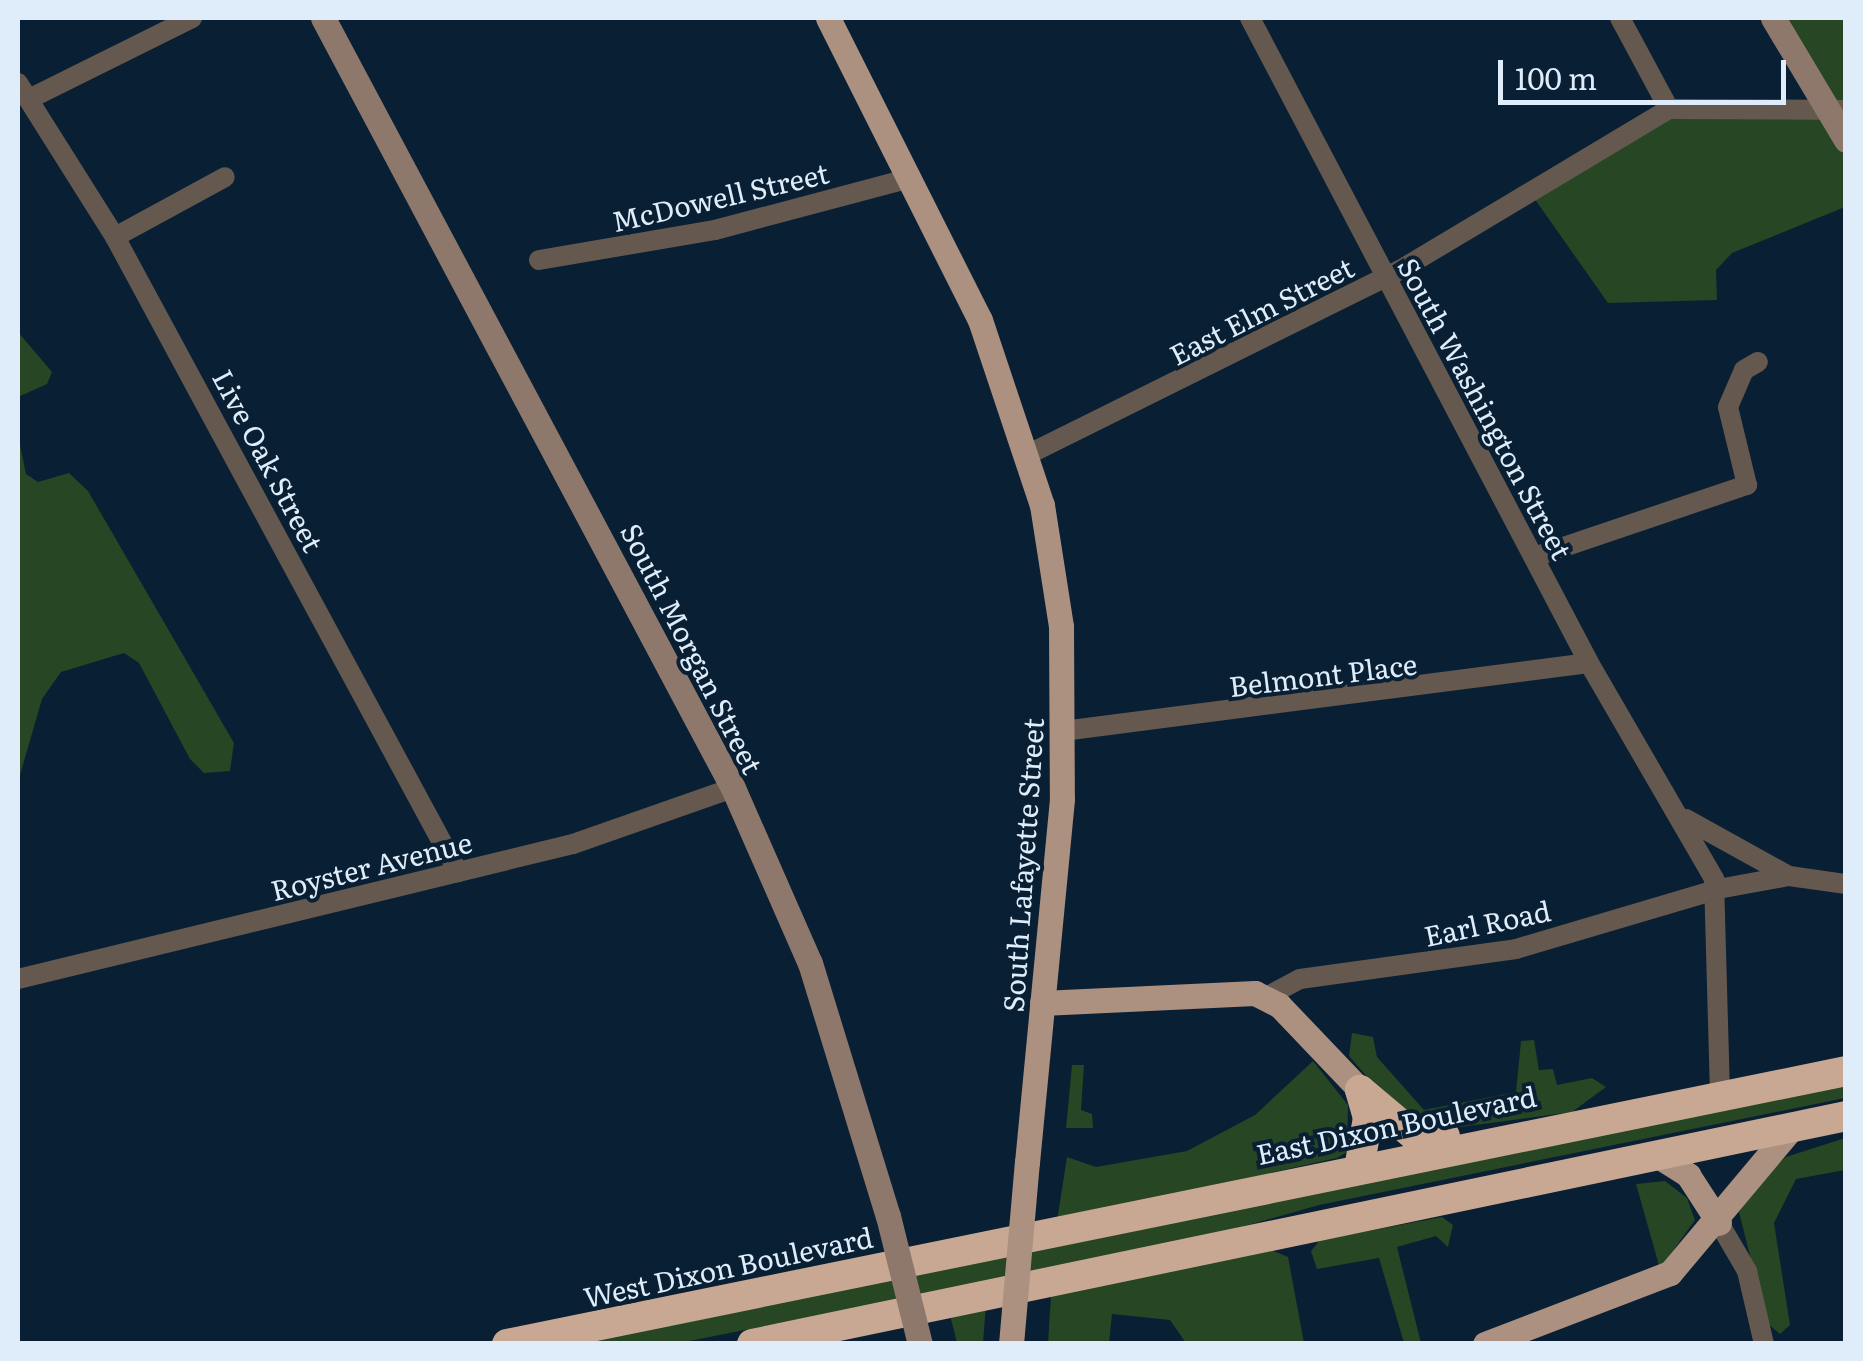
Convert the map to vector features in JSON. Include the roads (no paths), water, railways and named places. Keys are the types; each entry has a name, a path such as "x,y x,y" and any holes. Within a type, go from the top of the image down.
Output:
{"highway":[{"name":"East Dixon Boulevard","path":"962,1251 1461,1142 1846,1070"},
{"path":"1360,1090 1417,1138 1461,1142"},
{"path":"1360,1090 1368,1118 1360,1163"},
{"path":"752,1344 1846,1116"},
{"name":"West Dixon Boulevard","path":"507,1344 962,1251"}],"main road":[{"name":"South Lafayette Street","path":"828,18 980,320 1029,454 1060,627 1063,731 1011,1344"},
{"path":"1042,1003 1220,989 1266,997 1360,1090"},
{"path":"1485,1344 1655,1283 1719,1223 1794,1125"},
{"path":"1658,1156 1688,1175 1719,1223"}],"street":[{"path":"23,91 192,18"},
{"name":"South Morgan Street","path":"324,18 732,788 810,963 888,1216 920,1344"},
{"name":"South Washington Street","path":"1250,18 1589,662 1684,818 1718,889 1720,1094"},
{"path":"1620,18 1669,110 1837,110"},
{"path":"1773,18 1837,110 1846,140"},
{"name":"Live Oak Street","path":"23,91 115,237 458,872"},
{"name":"East Elm Street","path":"1029,454 1385,278 1669,110"},
{"path":"115,237 225,177"},
{"name":"McDowell Street","path":"540,260 715,230 911,178"},
{"path":"1534,557 1747,486 1728,407 1744,370 1758,362"},
{"name":"Belmont Place","path":"1063,731 1589,662"},
{"name":"Royster Avenue","path":"18,978 573,844 732,788"},
{"name":"South Washington Street","path":"1684,818 1789,876"},
{"path":"1789,876 1846,884"},
{"name":"Earl Road","path":"1266,997 1300,978 1516,949 1718,889 1789,876"},
{"path":"1719,1223 1747,1271 1764,1344"}]}
